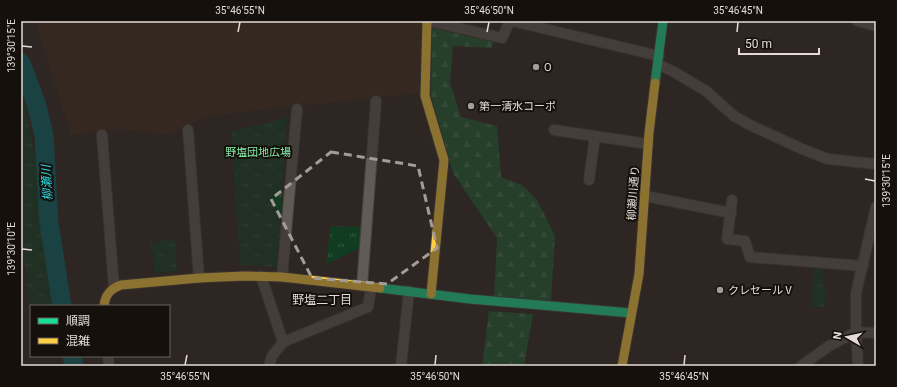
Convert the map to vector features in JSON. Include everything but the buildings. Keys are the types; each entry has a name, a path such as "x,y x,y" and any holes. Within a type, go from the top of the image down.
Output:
{"street":[{"path":"431,294 444,160 425,96 428,21 502,38 511,21 658,60 674,72 706,91 734,116 748,124 802,149 828,159 876,164"},
{"name":"柳瀬川通り","path":"622,366 639,274 648,144 664,21"},
{"path":"857,21 876,26"},
{"path":"269,366 272,356 283,342 368,307 367,287 376,101"},
{"path":"282,277 297,109"},
{"path":"188,130 199,278"},
{"path":"554,130 648,144"},
{"path":"102,135 114,287"},
{"path":"589,180 595,136"},
{"path":"645,196 731,213"},
{"path":"732,200 727,239 744,241 750,257 863,266"},
{"path":"858,366 856,293 876,207"},
{"path":"104,305 104,300 107,294 114,287 128,284 199,278 261,276 631,313"},
{"path":"261,276 283,342"},
{"path":"401,366 410,291"},
{"path":"801,366 830,346 856,332 876,333"}],"highlighted area":[{"path":"331,152 418,166 437,248 387,284 312,278 271,199"}],"shaded area":[{"path":"36,21 423,21 420,93 208,116 169,135 118,129 71,135"}],"green space":[{"path":"432,28 494,42 491,48 453,46 450,83 461,117 497,126 501,177 522,185 537,200 555,236 551,301 494,297 497,238 453,173 431,96"},
{"path":"22,89 40,180 57,305 30,305 30,308 21,232"},
{"name":"野塩団地広場","path":"287,118 277,267 240,265 231,131"},
{"path":"331,226 363,227 360,248 326,264"},
{"path":"175,240 177,271 154,273 151,242"},
{"path":"814,267 824,267 822,285 826,286 825,308 811,307"},
{"path":"489,311 533,314 524,366 482,366"}],"waterway":[{"name":"柳瀬川","path":"21,63 36,103 44,135 49,223 62,305"},
{"name":"柳瀬川","path":"72,357 74,366"}],"traffic: fast":[{"path":"655,83 663,21"},
{"path":"380,288 470,299 631,313"}],"traffic: slow":[{"path":"427,21 425,96 444,160 431,294"},
{"path":"622,366 639,274 649,133 655,83"},
{"path":"104,305 109,293 114,288 121,285 199,278 244,276 282,277 380,288"}],"place":[{"name":"O","path":"536,67"},
{"name":"第一清水コーポ","path":"471,106"},
{"name":"クレセールⅤ","path":"720,290"}],"district":[{"name":"野塩二丁目","path":"322,300"}]}
